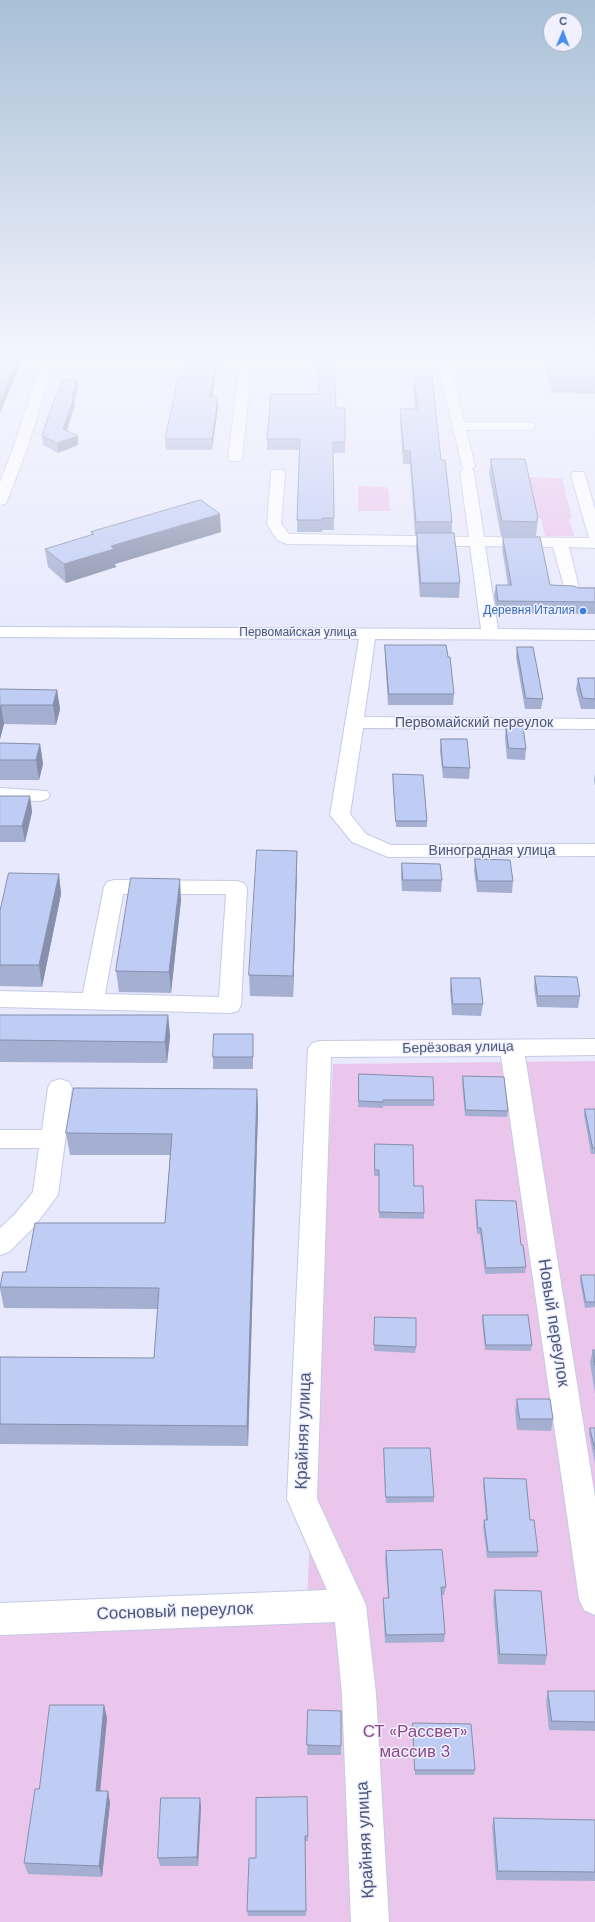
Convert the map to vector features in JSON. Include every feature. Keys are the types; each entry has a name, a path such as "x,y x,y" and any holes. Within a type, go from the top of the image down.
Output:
{"street":[{"path":"0,502 13,451"},
{"path":"235,458 236,451"},
{"path":"464,451 468,469 490,634"},
{"path":"278,473 274,524 282,537 287,539 595,543"},
{"path":"578,475 595,536"},
{"path":"560,543 572,590 577,593 595,593"},
{"name":"Первомайская улица","path":"0,632 595,634"},
{"path":"354,722 368,633"},
{"name":"Первомайский переулок","path":"354,722 595,724"},
{"name":"Виноградная улица","path":"354,722 340,815 359,838 388,851 595,850"},
{"path":"0,794 40,794"},
{"path":"0,999 93,1000 230,1005 237,888 114,887 93,1000"},
{"name":"Берёзовая улица","path":"320,1050 595,1047"},
{"name":"Новый переулок","path":"512,1048 595,1598"},
{"name":"Крайняя улица","path":"320,1050 302,1499 350,1605 359,1694 370,1922"},
{"path":"0,1244 24,1221 45,1195 60,1088"},
{"path":"0,1139 53,1138"},
{"name":"Сосновый переулок","path":"0,1619 350,1605"}],"green space":[{"path":"527,477 562,478 572,518 569,519 574,536 545,536 541,518 536,518"},
{"path":"358,486 388,487 390,511 358,511"},
{"name":"СТ «Рассвет» массив 3","path":"595,1061 595,1922 0,1922 0,1603 307,1598 333,1064"}],"building":[{"path":"300,451 333,451 334,518 322,518 322,520 297,520"},
{"path":"404,451 440,451 441,460 445,460 452,522 416,522 410,451"},
{"path":"491,459 525,459 538,518 537,522 502,521"},
{"path":"201,500 220,514 111,546 114,549 64,564 45,549 94,534 91,532"},
{"path":"417,533 454,533 460,583 421,583"},
{"path":"503,537 540,537 550,585 595,588 595,602 498,601 496,585 511,585"},
{"path":"385,645 446,645 448,657 450,657 454,694 389,694"},
{"path":"517,647 533,647 543,699 526,698"},
{"path":"578,678 595,678 595,699 583,698"},
{"path":"0,689 57,690 53,705 1,705 0,708"},
{"path":"506,726 523,727 526,749 509,748"},
{"path":"441,739 467,739 470,768 443,767"},
{"path":"0,743 40,744 36,760 0,760"},
{"path":"393,774 423,775 427,821 396,821"},
{"path":"0,796 30,796 22,826 0,826"},
{"path":"257,850 297,851 293,976 249,975"},
{"path":"475,859 510,860 513,881 478,881"},
{"path":"402,863 440,864 442,880 403,880"},
{"path":"9,873 59,874 39,965 0,965 0,911"},
{"path":"131,878 180,879 169,972 116,971"},
{"path":"535,976 577,977 580,996 538,996"},
{"path":"451,978 480,978 483,1004 453,1004"},
{"path":"0,1015 168,1015 165,1042 0,1040"},
{"path":"214,1034 253,1034 253,1057 213,1057"},
{"path":"359,1074 433,1077 434,1100 383,1100 383,1102 359,1101"},
{"path":"463,1076 504,1077 508,1111 466,1110"},
{"path":"74,1088 257,1089 247,1426 0,1424 0,1357 154,1358 159,1288 0,1287 3,1272 26,1272 35,1223 165,1223 172,1134 66,1133"},
{"path":"585,1109 595,1109 595,1148 593,1148"},
{"path":"375,1144 413,1145 414,1186 423,1186 424,1213 379,1212 379,1170 375,1170"},
{"path":"476,1200 516,1201 521,1245 523,1245 526,1267 486,1268 481,1228 478,1228"},
{"path":"581,1275 595,1275 595,1302 586,1302"},
{"path":"483,1315 528,1315 532,1345 486,1345"},
{"path":"375,1317 416,1318 416,1347 374,1345"},
{"path":"593,1350 595,1350 595,1365"},
{"path":"517,1399 550,1399 553,1419 520,1419"},
{"path":"590,1428 595,1428 595,1449"},
{"path":"384,1448 430,1448 434,1497 386,1497"},
{"path":"484,1478 526,1479 530,1520 534,1520 538,1552 488,1552 484,1520 487,1520"},
{"path":"442,1550 446,1587 441,1587 445,1634 386,1635 383,1598 389,1598 386,1551"},
{"path":"495,1590 541,1591 547,1655 500,1654"},
{"path":"548,1691 595,1691 595,1722 552,1721"},
{"path":"50,1705 104,1705 96,1791 108,1791 99,1866 24,1863 35,1789 39,1789"},
{"path":"308,1710 341,1711 341,1746 307,1745"},
{"path":"413,1723 471,1724 475,1770 415,1770"},
{"path":"307,1797 308,1836 305,1836 306,1911 247,1911 249,1858 256,1858 256,1798"},
{"path":"161,1798 200,1798 197,1857 158,1858"},
{"path":"494,1818 595,1820 595,1872 498,1871"}],"place":[{"name":"Деревня Италия","path":"583,611"}]}
